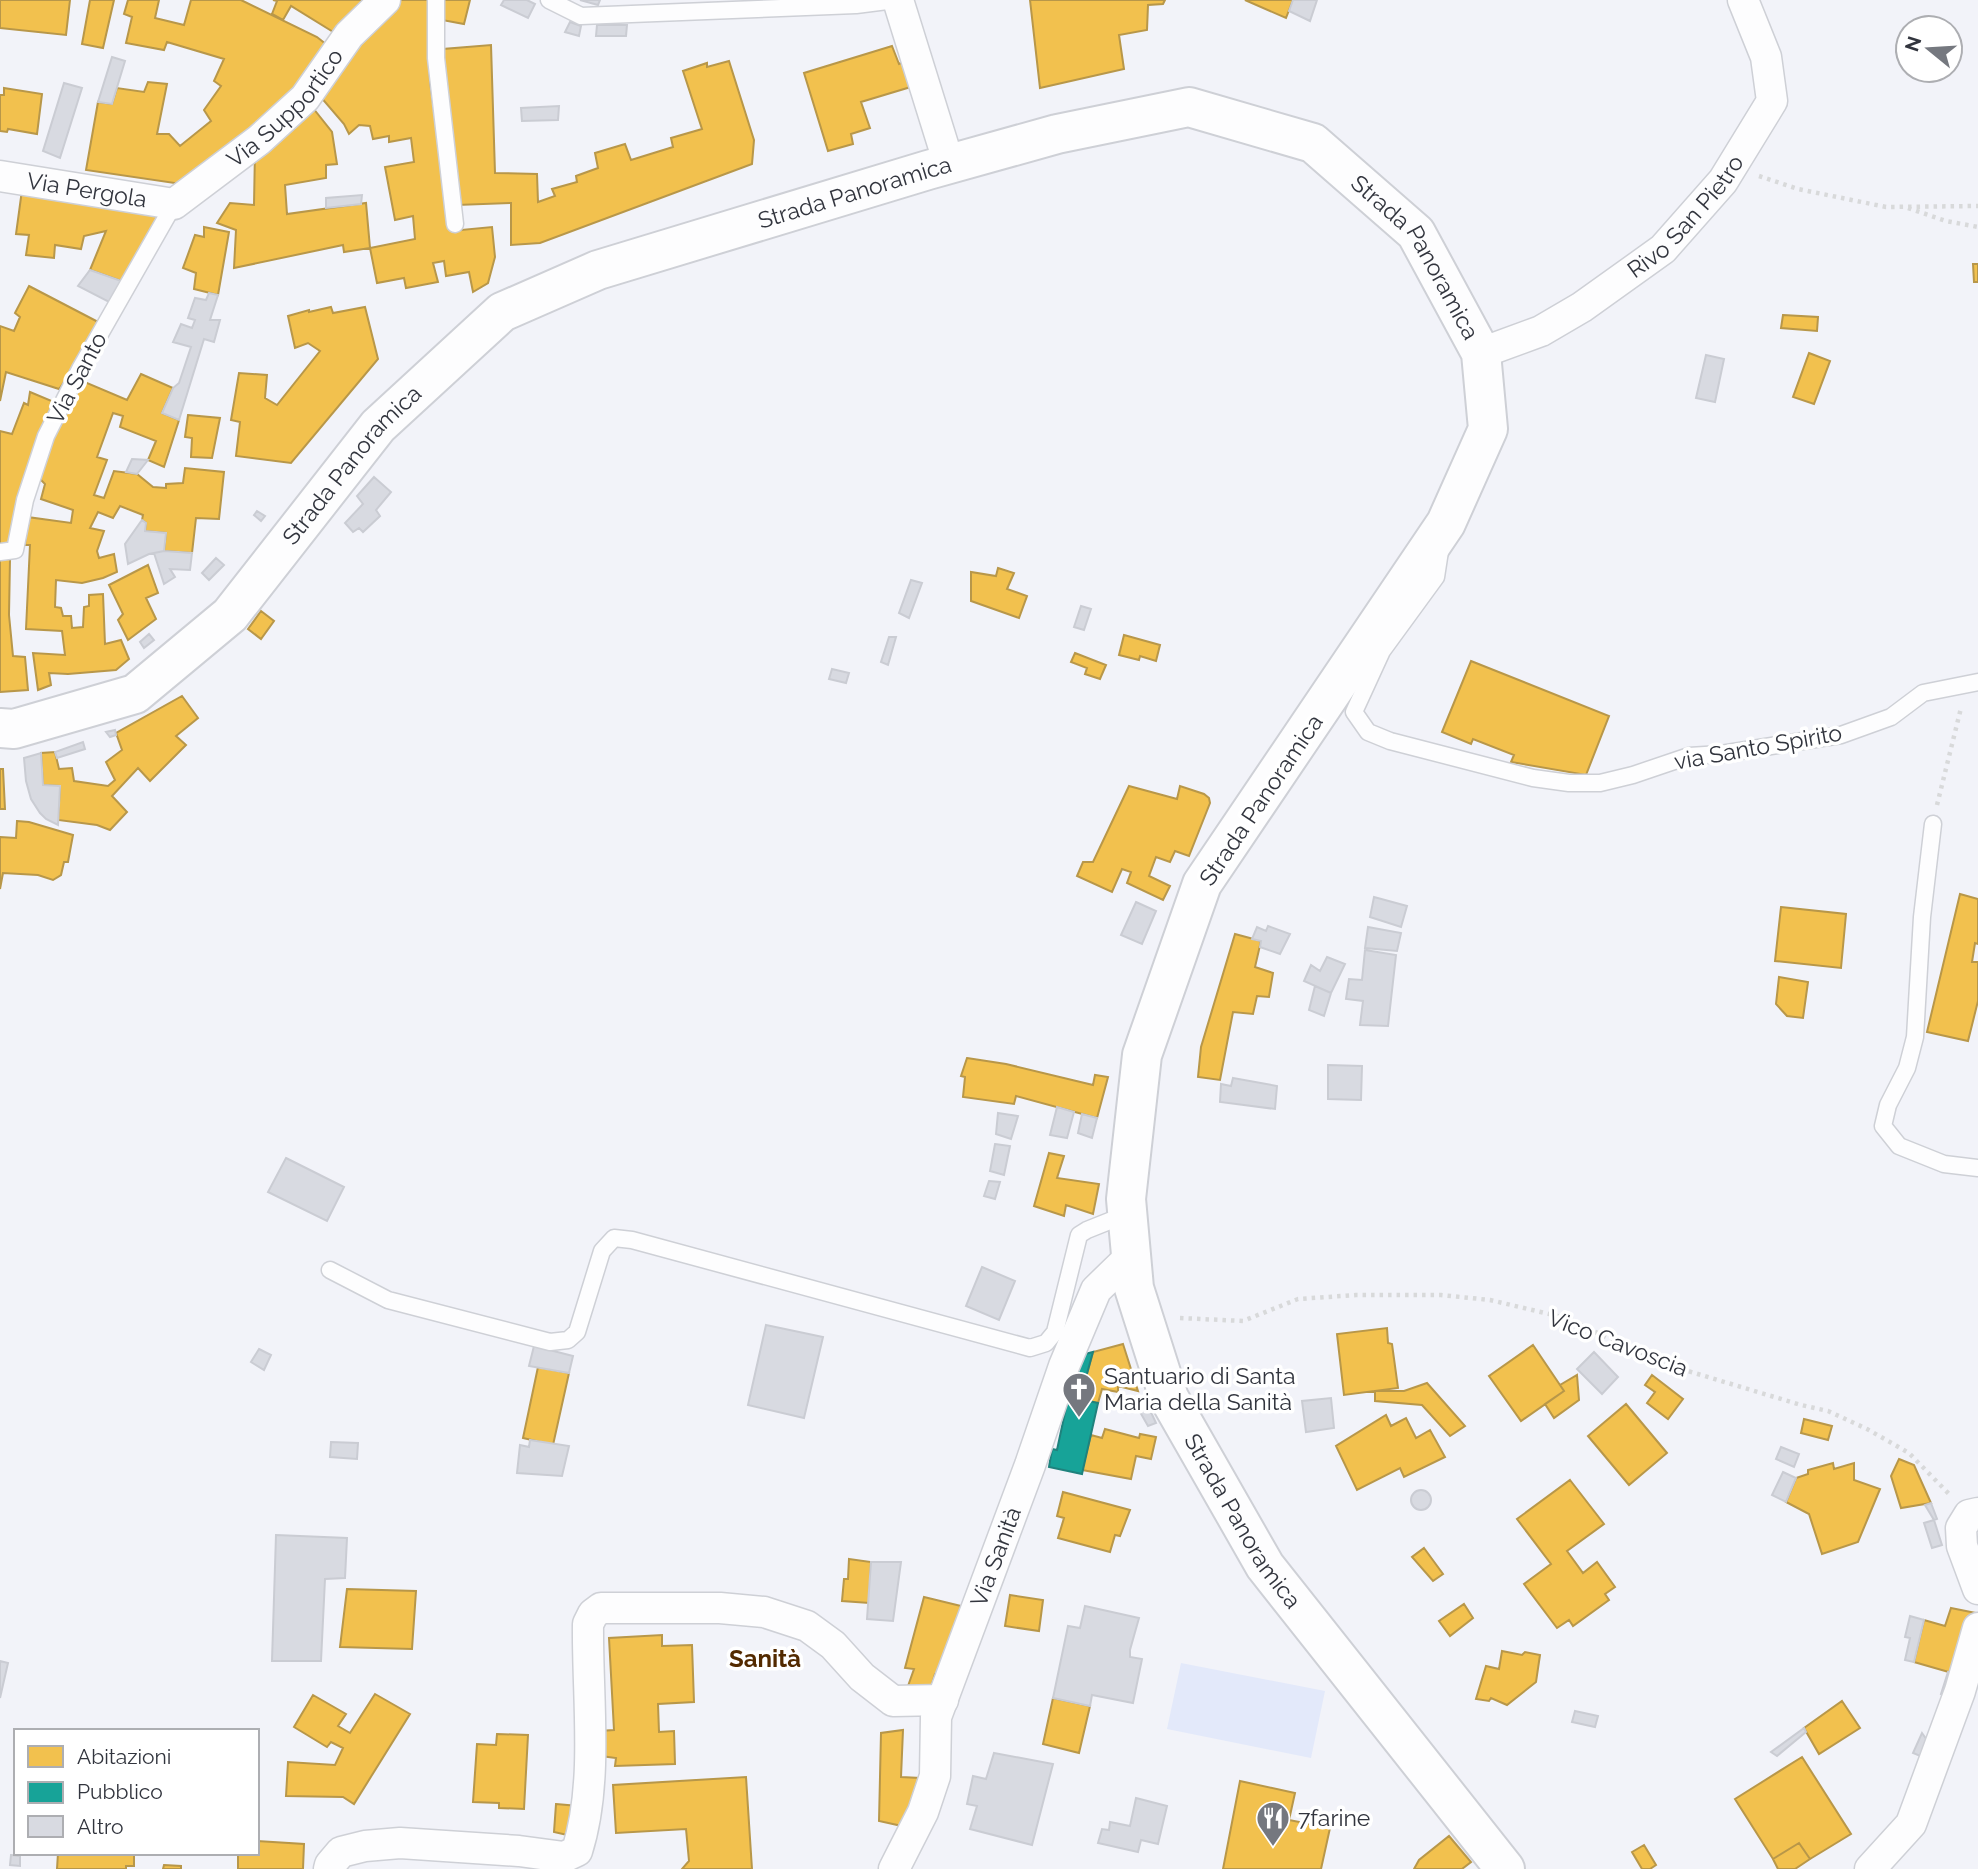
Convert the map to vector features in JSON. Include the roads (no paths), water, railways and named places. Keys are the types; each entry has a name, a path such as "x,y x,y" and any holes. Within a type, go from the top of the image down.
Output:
{"main road":[{"name":"Strada Panoramica","path":"0,728 14,729 135,694 230,615 378,426 502,312 598,270 1057,134 1189,107 1313,143 1416,233 1481,353 1488,429 1444,527 1202,884 1142,1055 1126,1199 1134,1288 1169,1398 1265,1566 1505,1869"}],"street":[{"name":"Via Supportico","path":"174,204 259,140 305,98 349,35 385,0"},
{"path":"897,0 949,164"},
{"name":"Rivo San Pietro","path":"1481,353 1541,331 1582,307 1663,249 1723,181 1772,102 1766,57 1743,0"},
{"name":"Via Pergola","path":"0,176 174,204"},
{"name":"Via Sanità","path":"894,1869 923,1812 935,1776 936,1717 1064,1366 1096,1290 1132,1255"},
{"path":"1972,1517 1961,1528 1962,1546 1978,1590"},
{"path":"329,1869 341,1852 365,1846 400,1843 519,1851 564,1857 577,1851 586,1825 590,1776 588,1624 593,1614 601,1608 720,1608 764,1612 807,1626 833,1645 862,1677 893,1701 943,1700"},
{"path":"1870,1869 1911,1824 1960,1691 1978,1628"}],"lane":[{"path":"436,0 436,58 455,224"},
{"path":"549,0 581,16 772,4 856,5 897,0"},
{"name":"Via Santo","path":"0,552 15,550 25,500 46,436 80,369 174,204"},
{"name":"via Santo Spirito","path":"1444,527 1436,577 1382,651 1354,712 1368,732 1390,741 1533,778 1569,783 1600,783 1689,756 1734,752 1841,735 1891,717 1923,693 1970,684"},
{"path":"1933,824 1922,917 1915,1037 1907,1068 1888,1105 1883,1126 1899,1146 1944,1164 1978,1168"},
{"path":"330,1270 388,1300 550,1342 568,1340 577,1332 602,1251 614,1238 632,1240 1030,1348 1046,1343 1055,1332 1079,1235 1127,1214"}],"place":[{"name":"Santuario di Santa Maria della Sanità","path":"1079,1419"},
{"name":"7farine","path":"1273,1848"}],"district":[{"name":"Sanità","path":"765,1659"}]}
